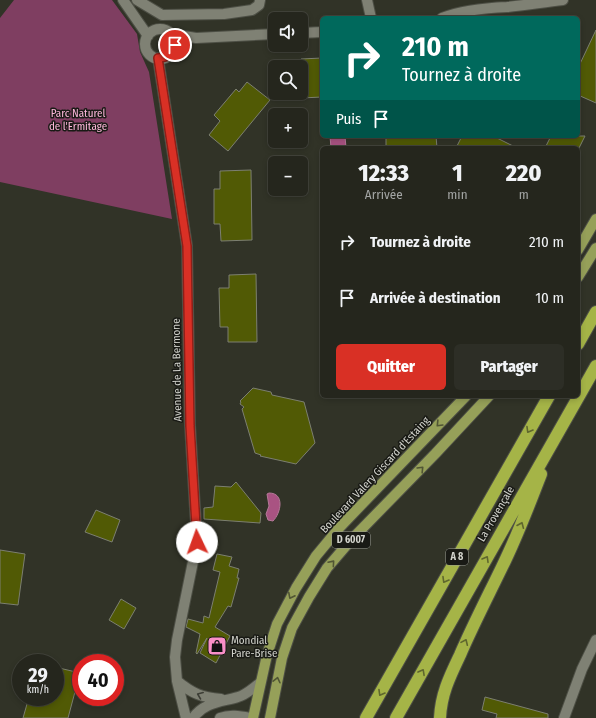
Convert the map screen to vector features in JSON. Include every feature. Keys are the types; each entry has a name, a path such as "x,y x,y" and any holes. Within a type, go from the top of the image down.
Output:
{"highway":[{"path":"580,340 596,312"},
{"name":"La Provençale","path":"580,394 596,366"},
{"name":"La Provençale","path":"366,718 548,398"},
{"name":"La Provençale","path":"396,718 578,398"},
{"path":"440,718 441,703 448,682 474,622 522,524 556,436"}],"main road":[{"path":"580,247 596,219"},
{"path":"580,274 596,248"},
{"name":"Boulevard Valery Giscard d'Estaing","path":"260,683 277,624 296,588 316,556 340,527 464,398"},
{"name":"D 6007","path":"270,718 280,664 292,628 327,568 351,540 435,454 486,398"},
{"name":"D 6007","path":"252,718 260,683"}],"street":[{"path":"123,0 148,36"},
{"path":"137,0 162,15 224,14 252,10 259,5 260,0"},
{"path":"367,0 371,16"},
{"path":"447,16 454,13 493,7 563,0"},
{"path":"196,38 181,45 167,57 158,58 154,57 148,52 146,43 148,36 155,30 164,30 171,34 196,38 268,34"},
{"path":"308,32 320,32"},
{"path":"171,34 175,42 173,51"},
{"name":"Avenue de La Bermone","path":"158,58 187,246 190,426 197,542 177,640 175,657 178,682 186,718"},
{"path":"564,718 582,669 596,640"},
{"path":"178,682 204,697 225,700"},
{"path":"194,718 196,714 206,706 240,697 260,683"},
{"path":"220,718 226,716 252,718"}],"green space":[{"name":"Parc Naturel de l'Ermitage","path":"14,0 112,0 137,34 140,52 149,72 172,219 0,182 0,18"}],"shaded area":[{"path":"330,138 345,138 346,146 331,146"},
{"path":"269,493 278,496 280,504 276,518 273,521 268,520 266,514 269,506 267,494"}],"building":[{"path":"596,30 596,103 580,96 580,64"},
{"path":"320,58 320,97 308,98 308,60 301,60"},
{"path":"247,82 268,100 270,100 228,151 209,135 220,121 214,115 236,89 239,92"},
{"path":"580,136 585,136 580,146 546,146 550,138 580,138"},
{"path":"386,138 436,138 437,146 386,146"},
{"path":"461,138 497,138 513,146 457,146"},
{"path":"251,170 252,240 221,241 220,224 214,224 214,189 220,189 220,171"},
{"path":"256,274 257,342 228,342 228,327 220,327 219,288 229,288 229,275"},
{"path":"253,388 271,392 272,395 304,402 315,443 296,464 260,456 261,455 255,453 242,409 244,407 240,404 240,401"},
{"path":"236,482 261,513 260,523 204,519 204,508 213,507 215,486 231,487"},
{"path":"96,510 120,520 112,542 85,532"},
{"path":"0,550 25,554 18,605 0,603"},
{"path":"217,554 232,557 229,566 239,569 237,578 239,578 231,607 228,606 215,627 230,636 216,663 200,653 207,638 197,654 200,634 186,627 188,619 203,623 204,616 209,618 220,572 213,570"},
{"path":"121,599 136,608 124,629 109,620"},
{"path":"64,669 72,671 72,703 68,718 23,718 26,706 64,706"},
{"path":"485,697 548,714 548,718 496,718 497,714 482,710"}],"place":[{"name":"Mondial Pare-Brise","path":"217,646"}],"route":[{"path":"175,45 171,54 167,57 158,58 187,246 190,426 197,542"}]}
